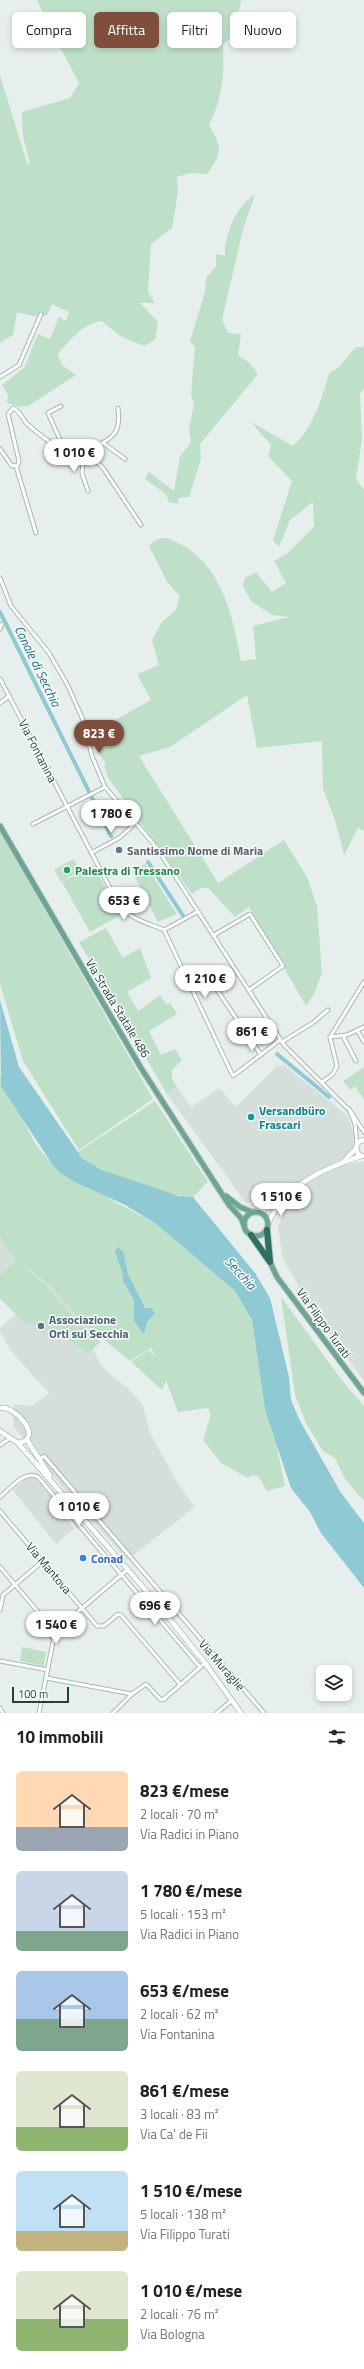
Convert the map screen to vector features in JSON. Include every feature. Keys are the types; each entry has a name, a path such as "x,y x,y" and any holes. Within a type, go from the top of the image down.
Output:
{"highway":[{"path":"267,1230 270,1262"},
{"path":"251,1235 270,1262"}],"main road":[{"name":"Via Strada Statale 486","path":"0,826 141,1068 225,1196 229,1205 241,1218 244,1225"},
{"path":"343,1162 356,1146 364,1140"},
{"path":"356,1146 356,1152 363,1156"},
{"path":"279,1204 255,1212 246,1217 244,1225 251,1235 258,1236 267,1230 268,1223 279,1204 296,1186 343,1162 363,1156"},
{"path":"225,1196 240,1207 265,1215 268,1223"},
{"name":"Via Filippo Turati","path":"270,1262 277,1277 364,1393"},
{"path":"1,1407 11,1411 28,1427 29,1435 27,1440"},
{"path":"0,1431 9,1439 18,1443 90,1525"},
{"path":"18,1443 27,1440"},
{"path":"27,1440 47,1472 205,1663 241,1713"}],"street":[{"path":"0,377 19,365 41,314"},
{"path":"61,406 48,413 66,453"},
{"path":"36,533 16,466 19,461 8,414 13,408 18,410 27,424 66,453 74,455 85,452 115,434 118,429 118,408"},
{"path":"103,442 125,459"},
{"path":"0,449 8,463 16,466"},
{"path":"85,452 82,473 88,491"},
{"path":"85,452 103,468 141,525"},
{"path":"0,578 11,606 49,653 68,686 83,720 92,756 105,787 157,848 281,1041 353,1112 364,1132"},
{"path":"0,629 2,624"},
{"name":"Via Fontanina","path":"0,679 91,854 125,912 164,930"},
{"path":"0,703 9,696"},
{"path":"33,824 105,787"},
{"path":"91,854 119,838 136,823"},
{"path":"197,912 164,930 233,1076 281,1041 314,1022 328,1010"},
{"path":"214,935 250,914 283,966 249,990"},
{"path":"322,1082 333,1074 337,1066 330,1038 364,982"},
{"path":"215,986 261,1055"},
{"path":"330,1038 343,1036 364,1027"},
{"path":"357,1030 364,1042"},
{"path":"343,1036 356,1060"},
{"path":"348,1108 354,1120 356,1146"},
{"path":"0,1445 9,1439"},
{"name":"Via Muraglie","path":"40,1459 44,1456 264,1713"},
{"path":"0,1497 26,1476 36,1475 200,1667"},
{"name":"Via Mantova","path":"0,1511 100,1627 118,1614 122,1616 180,1684"},
{"path":"0,1610 3,1595 42,1561"},
{"path":"0,1567 50,1626"},
{"path":"54,1637 61,1634 61,1626 127,1570"},
{"path":"54,1637 48,1633 50,1626 55,1623 61,1626"},
{"path":"39,1713 54,1637"},
{"path":"0,1661 48,1670"},
{"path":"113,1713 132,1694 146,1684 160,1699 163,1700 205,1663"},
{"path":"46,1678 132,1694"},
{"path":"217,1713 231,1701"},
{"path":"0,1708 3,1713"}],"shaded area":[{"path":"284,1065 348,1116 354,1136 353,1147 346,1155 349,1164 364,1161 364,1381 317,1317 283,1259 278,1228 283,1212 273,1198 246,1203 167,1094 177,1087 191,1107 219,1088 236,1107 277,1066"},
{"path":"0,1235 6,1248 17,1262 52,1287 93,1330 88,1339 101,1365 114,1378 127,1387 143,1405 150,1433 178,1484 195,1507 127,1560 67,1492 13,1426 14,1404 32,1406 49,1393 11,1351 0,1332 0,1328 16,1314 0,1297"},
{"path":"32,1477 37,1480 59,1505 57,1507 74,1528 56,1544 13,1490 27,1478"}],"green space":[{"path":"37,0 241,0 239,12 230,12 230,38 223,44 222,86 214,115 209,125 218,145 218,155 207,174 191,173 177,177 178,192 172,228 151,244 148,292 155,303 140,303 158,322 155,340 144,346 120,336 102,321 95,322 77,333 58,354 62,365 76,375 28,406 20,407 7,403 8,395 2,385 24,368 38,334 50,339 59,317 66,321 69,312 52,304 47,315 33,316 17,312 13,335 0,343 0,75 27,163 30,164 23,136 22,112 70,98 79,83 61,48 86,48 86,12 43,12"},
{"path":"255,195 243,229 222,320 228,333 241,334 238,356 249,362 258,374 200,444 201,459 189,497 179,498 177,504 169,502 166,494 145,479 149,472 174,491 180,456 191,443 189,429 194,404 191,394 195,347 190,341 205,292 206,278 216,267 216,254 225,256 225,248 229,231 237,213 248,200"},
{"path":"364,344 364,389 360,393 362,439 356,479 364,490 364,831 358,828 344,855 335,820 323,789 322,741 257,748 247,695 170,747 139,756 218,883 284,840 307,877 317,906 322,973 314,994 306,1006 249,907 235,917 208,888 201,888 192,894 109,779 104,766 106,764 99,754 97,730 151,700 137,674 159,665 152,640 162,622 176,610 180,596 168,583 149,546 156,540 163,538 170,539 193,552 205,564 215,578 223,593 229,610 241,661 256,659 253,626 289,617 272,615 251,601 243,586 245,578 256,572 272,592 286,583 274,561 288,553 314,527 313,502 290,520 279,547 273,540 292,481 268,456 271,445 251,422 293,446 306,431 316,412 329,373 338,368 356,347 363,347"},
{"path":"0,832 153,1099 79,1150 23,1061 0,984"},
{"name":"Palestra di Tressano","path":"73,859 80,870 61,882 54,870"},
{"path":"145,864 177,914 158,922 132,871"},
{"path":"93,865 121,915 90,932 62,882"},
{"path":"106,928 123,958 140,948 151,978 127,992 138,1011 160,995 166,1004 170,1003 177,1014 149,1031 161,1055 175,1049 182,1060 172,1070 172,1079 177,1087 167,1094 79,942"},
{"path":"364,1067 364,1100 355,1086 350,1090 343,1081"},
{"path":"0,1076 36,1145 50,1162 115,1202 155,1223 235,1291 252,1320 265,1410 276,1443 285,1486 267,1491 259,1477 253,1475 248,1478 221,1463 203,1440 211,1414 208,1408 178,1412 166,1380 162,1390 131,1362 149,1350 156,1357 151,1348 130,1361 80,1320 52,1287 23,1265 45,1285 80,1325 101,1342 88,1353 49,1328 43,1335 30,1321 26,1324 0,1299 0,1276 16,1260 6,1248 0,1235"},
{"path":"155,1101 208,1182 193,1197 182,1196 131,1182 98,1167 86,1160 78,1152"},
{"path":"281,1297 344,1383 364,1406 364,1501 345,1479 335,1458 323,1451 307,1425 295,1395"},
{"path":"22,1647 46,1652 44,1666 20,1661"}],"water":[{"name":"Secchia","path":"0,1000 19,1067 82,1158 102,1170 179,1196 193,1197 255,1273 270,1298 289,1377 291,1400 299,1419 341,1493 364,1523 364,1588 321,1533 310,1512 291,1488 265,1410 252,1320 235,1291 155,1223 125,1205 75,1182 59,1172 52,1164 1,1086"},
{"path":"117,1247 123,1251 128,1274 145,1308 151,1308 155,1313 147,1322 144,1334 134,1321 134,1300 123,1281 123,1275 115,1251"}],"waterway":[{"name":"Canale di Secchia","path":"0,612 111,836"},
{"name":"Canale di Secchia","path":"148,862 184,917"},
{"name":"Canale di Secchia","path":"277,1054 329,1097"}],"place":[{"name":"Santissimo Nome di Maria","path":"119,850"},
{"name":"Palestra di Tressano","path":"67,870"},
{"name":"Versandbüro Frascari","path":"251,1117"},
{"name":"Associazione Orti sul Secchia","path":"41,1326"},
{"name":"Conad","path":"83,1558"}]}
